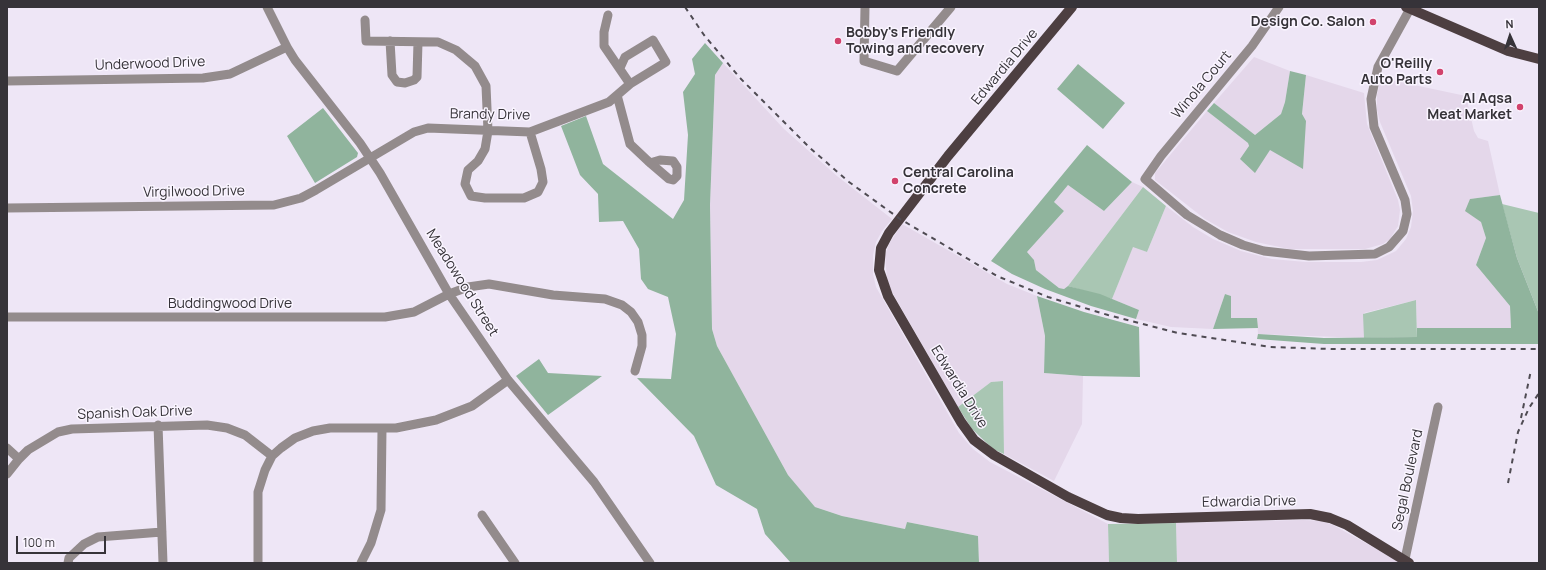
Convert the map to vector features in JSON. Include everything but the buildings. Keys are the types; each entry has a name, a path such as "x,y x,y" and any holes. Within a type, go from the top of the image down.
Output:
{"main road":[{"name":"Edwardia Drive","path":"1072,7 948,156 889,232 881,248 879,270 888,296 961,422 974,440 994,455 1068,497 1107,515 1138,519 1310,514 1330,518 1347,525 1407,561"},
{"path":"1409,8 1508,51 1539,59"}],"street":[{"name":"Meadowood Street","path":"268,7 287,47 310,81 350,129 370,158 449,294 508,380 594,482 650,563"},
{"path":"865,7 864,60 897,71 951,7"},
{"name":"Winola Court","path":"1279,7 1252,46 1153,166 1145,179 1187,215 1209,230 1243,245 1264,251 1298,256 1375,254 1389,246 1403,231 1406,220 1405,200 1374,127 1372,92 1378,67 1409,8"},
{"path":"608,15 604,32 604,46 630,84"},
{"path":"365,20 366,41 438,42 456,50 475,66 486,86 488,131 485,149 478,161 468,170 465,184 472,196 485,198 524,198 538,192 543,182 541,169 530,132"},
{"name":"Brandy Drive","path":"370,158 414,132 428,128 530,132 609,102 630,84 666,62 653,40 625,57 620,68"},
{"path":"390,41 392,75 397,82 405,83 414,80 417,77 418,42"},
{"name":"Underwood Drive","path":"7,82 203,78 230,74 287,47"},
{"path":"617,95 630,144 650,163"},
{"name":"Virgilwood Drive","path":"7,208 274,205 301,198 370,158"},
{"name":"Buddingwood Drive","path":"7,317 386,317 414,312 449,294 468,287 489,284 553,295 612,301 631,312 641,328 642,346 635,371"},
{"path":"258,563 258,492 265,470 272,456 295,438 313,430 330,428 382,429 415,425 454,414 489,396 508,380"},
{"name":"Segal Boulevard","path":"1407,561 1438,407"},
{"name":"Spanish Oak Drive","path":"7,474 19,459 44,440 58,432 72,429 207,425 227,428 245,435 272,456"},
{"path":"158,426 163,563"},
{"path":"361,563 371,543 381,510 382,429"},
{"path":"7,448 19,459"},
{"path":"482,515 515,563"},
{"path":"68,563 69,558 84,544 98,537 162,532"}],"shaded area":[{"path":"1254,57 1290,71 1285,102 1281,114 1255,135 1214,103"},
{"path":"723,63 784,129 837,176 892,219 882,231 876,242 873,255 873,274 876,287 959,433 973,449 990,462 1108,524 1109,563 979,563 978,536 907,522 905,529 842,516 815,507 788,475 717,346 712,329 710,205 715,75"},
{"path":"1306,75 1364,93 1367,124 1398,200 1400,210 1398,226 1390,239 1383,244 1365,249 1289,249 1256,242 1228,232 1205,219 1155,180 1155,173 1207,111 1248,143 1255,172 1270,149 1302,114"},
{"path":"1381,78 1466,96 1474,131 1478,138 1488,141 1500,195 1470,199 1481,222 1486,238 1476,265 1510,306 1511,328 1417,328 1416,300 1364,313 1364,338 1258,334 1257,318 1231,318 1231,296 1225,294 1213,329 1171,327 1136,319 1139,310 1112,299 1133,246 1147,252 1166,206 1193,227 1213,239 1241,251 1272,259 1306,262 1361,262 1377,260 1396,251 1406,239 1411,227 1413,211 1411,196 1380,122 1377,110 1377,95"},
{"path":"1132,182 1143,187 1068,286 1064,289 1059,288 1036,270 1034,260 1027,252 1064,211 1054,202 1068,185 1104,211"},
{"path":"902,224 1007,284 1037,296 1045,336 1044,373 1083,376 1082,424 1054,481 1004,454 1003,381 991,382 958,407 892,292 887,279 885,255 889,244"},
{"path":"1303,520 1322,521 1333,525 1402,563 1177,563 1176,523"}],"green space":[{"path":"705,43 723,63 715,75 710,205 712,329 717,346 788,475 815,507 842,516 905,529 907,522 978,536 979,563 791,563 765,534 757,509 716,485 694,436 637,378 671,379 676,334 668,297 648,289 641,279 639,249 623,221 599,222 598,194 580,175 561,126 586,116 603,164 673,219 684,200 688,135 683,92 695,74 692,59"},
{"path":"1078,64 1125,103 1103,129 1057,89"},
{"path":"1290,71 1306,75 1302,114 1306,121 1303,169 1270,150 1255,173 1240,159 1249,146 1248,143 1207,111 1214,103 1255,135 1281,114 1285,102"},
{"path":"323,108 358,153 357,157 315,183 287,136"},
{"path":"1087,145 1132,182 1104,211 1068,185 1054,202 1064,211 1027,252 1034,260 1036,270 1059,288 1064,289 1068,286 1100,294 1139,310 1136,319 1091,306 1045,289 1012,274 991,261"},
{"path":"1143,187 1166,206 1147,252 1133,247 1112,299 1068,286"},
{"path":"1500,195 1517,258 1539,314 1539,344 1324,344 1257,339 1258,334 1324,338 1417,337 1417,328 1511,328 1510,306 1476,265 1486,238 1481,222 1465,211 1470,199"},
{"path":"1502,204 1539,213 1539,314 1517,258"},
{"path":"1225,294 1231,296 1231,318 1257,318 1258,328 1213,329"},
{"path":"1037,296 1084,312 1139,327 1140,377 1083,376 1044,373 1045,336"},
{"path":"1416,300 1417,337 1364,338 1363,314"},
{"path":"539,359 548,373 602,376 548,415 516,376"},
{"path":"1003,381 1004,454 993,449 972,429 958,407 991,382"},
{"path":"1176,523 1177,563 1109,563 1108,524"}],"railway":[{"path":"685,7 704,35 740,78 810,148 849,182 900,219 997,276 1048,297 1108,315 1178,333 1270,347 1331,349 1539,349"},
{"path":"1521,418 1531,370"},
{"path":"1508,483 1518,432 1529,408 1539,393"}],"place":[{"name":"Design Co. Salon","path":"1373,22"},
{"name":"Bobby's Friendly Towing and recovery","path":"838,41"},
{"name":"O'Reilly Auto Parts","path":"1440,72"},
{"name":"Al Aqsa Meat Market","path":"1520,107"},
{"name":"Central Carolina Concrete","path":"895,181"}]}
